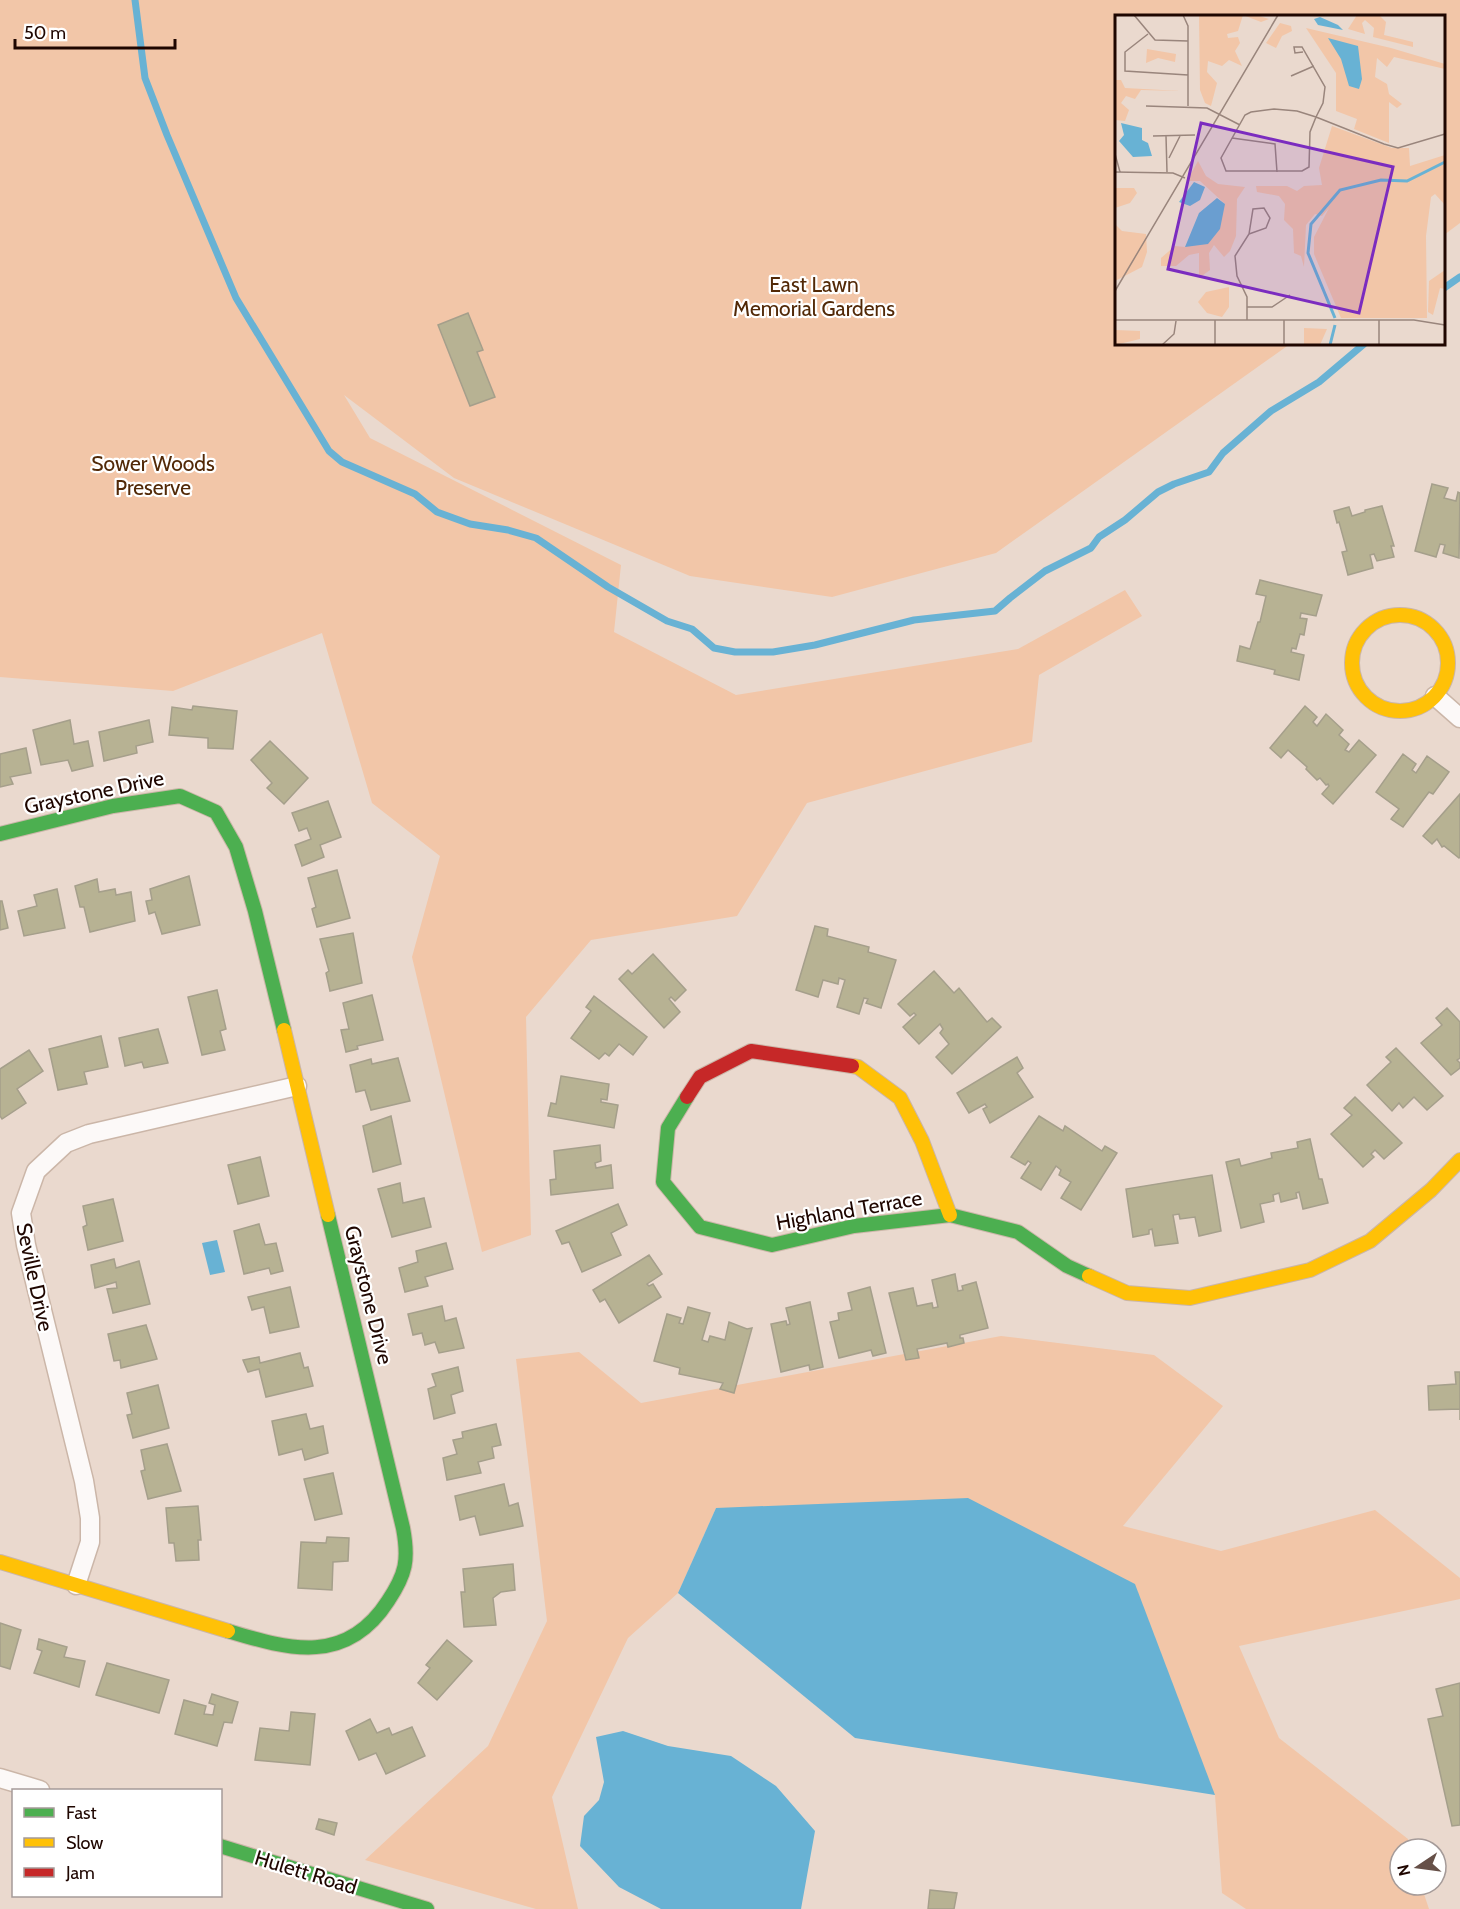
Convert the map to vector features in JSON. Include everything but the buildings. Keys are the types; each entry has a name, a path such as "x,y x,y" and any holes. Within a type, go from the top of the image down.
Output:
{"street":[{"path":"1402,614 1419,618 1433,627 1445,646 1448,669 1444,684 1435,696 1423,705 1408,710 1393,710 1378,706 1366,697 1357,684 1352,668 1353,652 1359,636 1371,624 1386,616 1402,614"},
{"path":"1435,696 1460,718"},
{"name":"Graystone Drive","path":"0,834 113,806 180,796 216,812 236,847 255,911 397,1501 406,1548 404,1573 389,1601 367,1629 343,1643 319,1648 291,1646 251,1638 0,1562"},
{"name":"Highland Terrace","path":"950,1215 922,1141 900,1098 858,1067 751,1051 700,1077 668,1128 663,1182 700,1227 772,1245 854,1227 950,1215 1018,1232 1067,1266 1127,1293 1190,1298 1310,1270 1370,1241 1431,1190 1460,1160"},
{"name":"Seville Drive","path":"76,1585 90,1542 90,1518 84,1481 26,1245 21,1213 36,1170 66,1143 89,1134 297,1086"},
{"path":"0,1778 34,1789"},
{"name":"Hulett Road","path":"222,1847 427,1909"}],"green space":[{"path":"0,0 1460,0 1460,223 1445,234 1445,15 1115,15 1115,345 1289,345 996,553 832,597 690,576 454,478 344,395 370,438 621,565 614,632 736,695 1018,649 1125,590 1142,616 1039,675 1032,742 807,803 737,916 591,940 526,1017 531,1235 482,1252 412,957 440,856 372,803 322,633 173,691 0,677"},
{"path":"1001,1336 1154,1355 1223,1406 1123,1526 1221,1551 1375,1510 1460,1578 1460,1599 1239,1646 1279,1738 1405,1837 1388,1837 1388,1897 1425,1897 1429,1909 1246,1909 1222,1893 1215,1795 716,1508 678,1593 628,1638 552,1797 578,1909 536,1909 365,1860 488,1746 547,1621 516,1359 579,1352 641,1403"}],"water":[{"path":"217,1240 225,1272 210,1275 202,1243"},
{"path":"968,1498 1135,1584 1215,1795 855,1738 678,1593 716,1508"},
{"path":"623,1731 668,1746 731,1756 776,1786 815,1831 801,1909 661,1909 619,1887 580,1846 584,1816 599,1800 604,1782 596,1737"}],"waterway":[{"path":"135,0 145,78 236,298 329,451 342,462 415,494 437,512 470,524 508,530 536,538 608,587 667,621 692,629 714,648 735,652 773,652 815,645 914,620 995,611 1045,571 1091,548 1099,537 1125,520 1158,492 1209,472 1223,453 1271,411 1319,382 1363,345"},
{"path":"1445,287 1460,277"}],"traffic: fast":[{"path":"0,834 113,806 180,796 216,812 236,847 255,911 284,1030"},
{"path":"687,1097 668,1128 663,1182 700,1227 772,1245 854,1226 950,1215 1018,1232 1067,1266 1089,1276"},
{"path":"228,1631 295,1647 336,1644 354,1635 372,1621 399,1583 406,1558 403,1528 328,1215"},
{"path":"222,1847 427,1909"}],"traffic: slow":[{"path":"1400,615 1418,619 1434,629 1444,645 1448,663 1444,681 1434,697 1418,707 1400,711 1382,707 1366,697 1356,681 1352,663 1356,645 1366,629 1382,619 1400,615"},
{"path":"284,1030 328,1215"},
{"path":"852,1066 858,1067 900,1098 922,1141 950,1215"},
{"path":"1089,1276 1127,1293 1190,1298 1310,1270 1370,1241 1431,1190 1460,1160"},
{"path":"0,1562 228,1631"}],"traffic: jam":[{"path":"687,1097 700,1077 751,1051 852,1066"}],"park label":[{"name":"East Lawn Memorial Gardens","path":"814,296"},
{"name":"Sower Woods Preserve","path":"153,475"}]}
